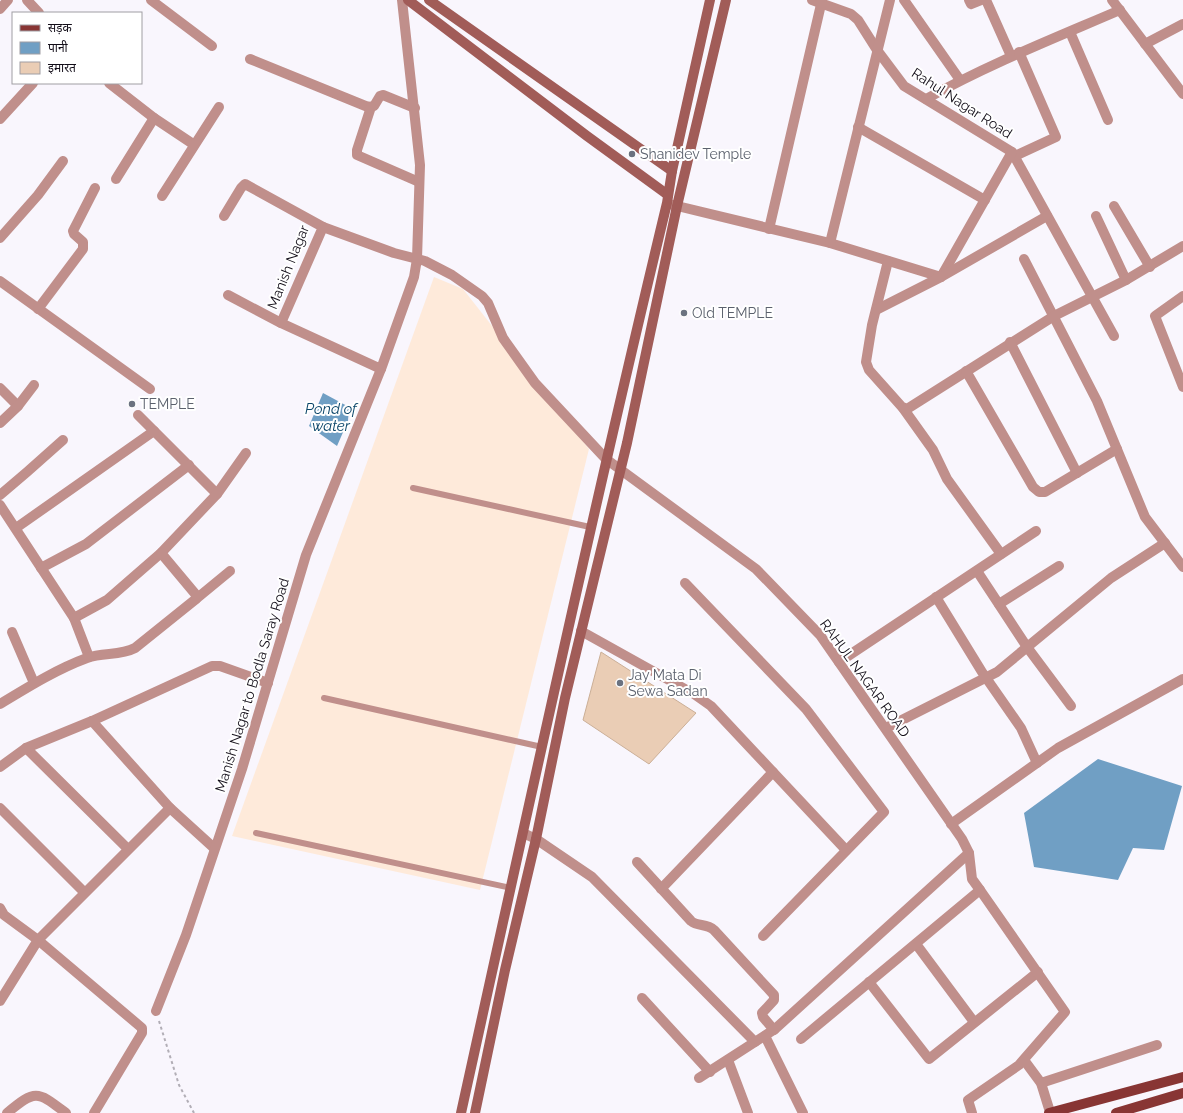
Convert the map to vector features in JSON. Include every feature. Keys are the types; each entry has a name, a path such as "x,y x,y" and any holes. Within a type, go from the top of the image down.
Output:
{"main road":[{"path":"408,0 671,201"},
{"path":"429,0 672,171"},
{"path":"475,1113 505,970 536,839 565,698 621,468 671,201 672,171 710,0"},
{"path":"461,1113 606,459 671,201 726,0"},
{"path":"1050,1113 1183,1077"},
{"path":"1116,1113 1183,1093"}],"street":[{"path":"0,9 8,0"},
{"path":"27,0 38,12"},
{"path":"151,0 212,46"},
{"name":"Manish Nagar to Bodla Saray Road","path":"156,1011 186,935 214,848 242,769 306,556 381,369 421,260 420,165 415,108 402,0"},
{"path":"830,243 890,0"},
{"path":"904,0 960,80"},
{"path":"969,0 971,4 981,0"},
{"path":"940,277 1014,154 1056,137 1015,54 986,0"},
{"path":"1112,0 1183,94"},
{"path":"769,229 818,1"},
{"name":"Rahul Nagar Road","path":"818,1 851,14 858,20 877,50 904,86 1014,154 1114,336"},
{"path":"926,99 960,80 1015,54 1120,10"},
{"path":"1145,44 1183,24"},
{"path":"1070,32 1108,120"},
{"path":"250,59 371,107"},
{"path":"0,119 32,84"},
{"path":"110,84 154,118 193,144"},
{"path":"415,108 383,95 371,107 357,155 419,182"},
{"path":"162,196 193,144 219,107"},
{"path":"116,179 154,118"},
{"path":"858,127 985,200"},
{"path":"0,238 38,195 62,161"},
{"name":"Manish Nagar","path":"224,216 245,184 323,228 281,323"},
{"path":"38,308 83,249 83,242 74,234 73,231 95,188"},
{"path":"671,201 769,229 830,243 940,277"},
{"path":"1114,206 1150,267"},
{"path":"876,310 940,277 1047,216"},
{"path":"1096,216 1126,280"},
{"name":"RAHUL NAGAR ROAD","path":"323,228 421,260 445,271 482,296 488,303 503,338 535,383 606,459 621,468 756,569 820,635 962,839 969,853 972,880 1065,1012 1024,1060"},
{"path":"903,408 909,409 1010,342 1054,316 1150,267 1183,246"},
{"path":"1024,259 1097,401 1145,517 1183,567"},
{"path":"888,261 876,310 866,365 903,408 933,450 947,479 1001,554"},
{"path":"1,283 150,389"},
{"path":"228,295 281,323 381,369"},
{"path":"1183,296 1155,316 1179,362 1183,387"},
{"path":"1010,342 1077,473"},
{"path":"966,371 1036,490 1039,492 1045,492 1117,449"},
{"path":"0,423 18,406 34,385"},
{"path":"0,388 18,406"},
{"path":"138,415 217,494"},
{"path":"16,528 154,431"},
{"path":"0,495 28,472 62,440"},
{"path":"74,618 107,600 161,553 217,494 246,453"},
{"path":"41,568 86,544 189,465"},
{"path":"0,505 74,618 89,657"},
{"path":"839,662 1036,531"},
{"path":"886,728 986,678 1008,664 1110,578 1165,543"},
{"path":"161,553 197,596 196,599"},
{"path":"999,604 1059,566"},
{"path":"0,704 34,682 89,657 126,653 131,651 230,571"},
{"path":"977,571 1027,647 1071,706"},
{"path":"685,582 806,709 884,812 763,936"},
{"path":"936,597 986,678 1021,728 1037,763"},
{"path":"12,632 34,682"},
{"path":"581,632 704,700 846,850"},
{"path":"0,767 26,748 92,722 212,666 220,666 268,684"},
{"path":"951,824 1058,748 1183,679"},
{"path":"92,722 170,808 214,848"},
{"path":"26,748 128,850"},
{"path":"661,889 773,772"},
{"path":"0,808 84,892"},
{"path":"0,1001 38,940 84,892 170,808"},
{"path":"523,833 536,839 592,877 755,1042"},
{"path":"699,1078 769,1033 969,853"},
{"path":"637,862 694,924 708,925 714,930 774,994 774,1000 762,1013 762,1017 803,1113"},
{"path":"801,1039 980,890"},
{"path":"0,908 4,916 38,940 142,1028 142,1033 94,1113"},
{"path":"916,944 974,1022"},
{"path":"869,982 929,1059 1038,972"},
{"path":"642,998 710,1072"},
{"path":"1041,1083 1158,1045"},
{"path":"728,1060 748,1113"},
{"path":"972,1113 968,1100 1024,1060 1041,1083 1050,1113"},
{"path":"8,1113 26,1098 36,1095 45,1097 66,1113"}],"lane":[{"path":"413,488 590,527"},
{"path":"324,698 542,747"},
{"path":"256,833 511,888"}],"path":[{"path":"156,1011 178,1085 194,1113"}],"shaded area":[{"path":"434,277 463,289 589,449 480,890 232,836"}],"water":[{"name":"Pond of water","path":"323,393 349,407 348,421 337,446 309,426"},
{"path":"1098,759 1182,786 1164,850 1133,848 1118,880 1034,867 1024,813"}],"building":[{"name":"Jay Mata Di Sewa Sadan","path":"601,652 696,713 649,764 583,720"}],"place":[{"name":"Shanidev Temple","path":"632,154"},
{"name":"Old TEMPLE","path":"684,313"},
{"name":"TEMPLE","path":"132,404"},
{"name":"Jay Mata Di Sewa Sadan","path":"620,683"}]}
